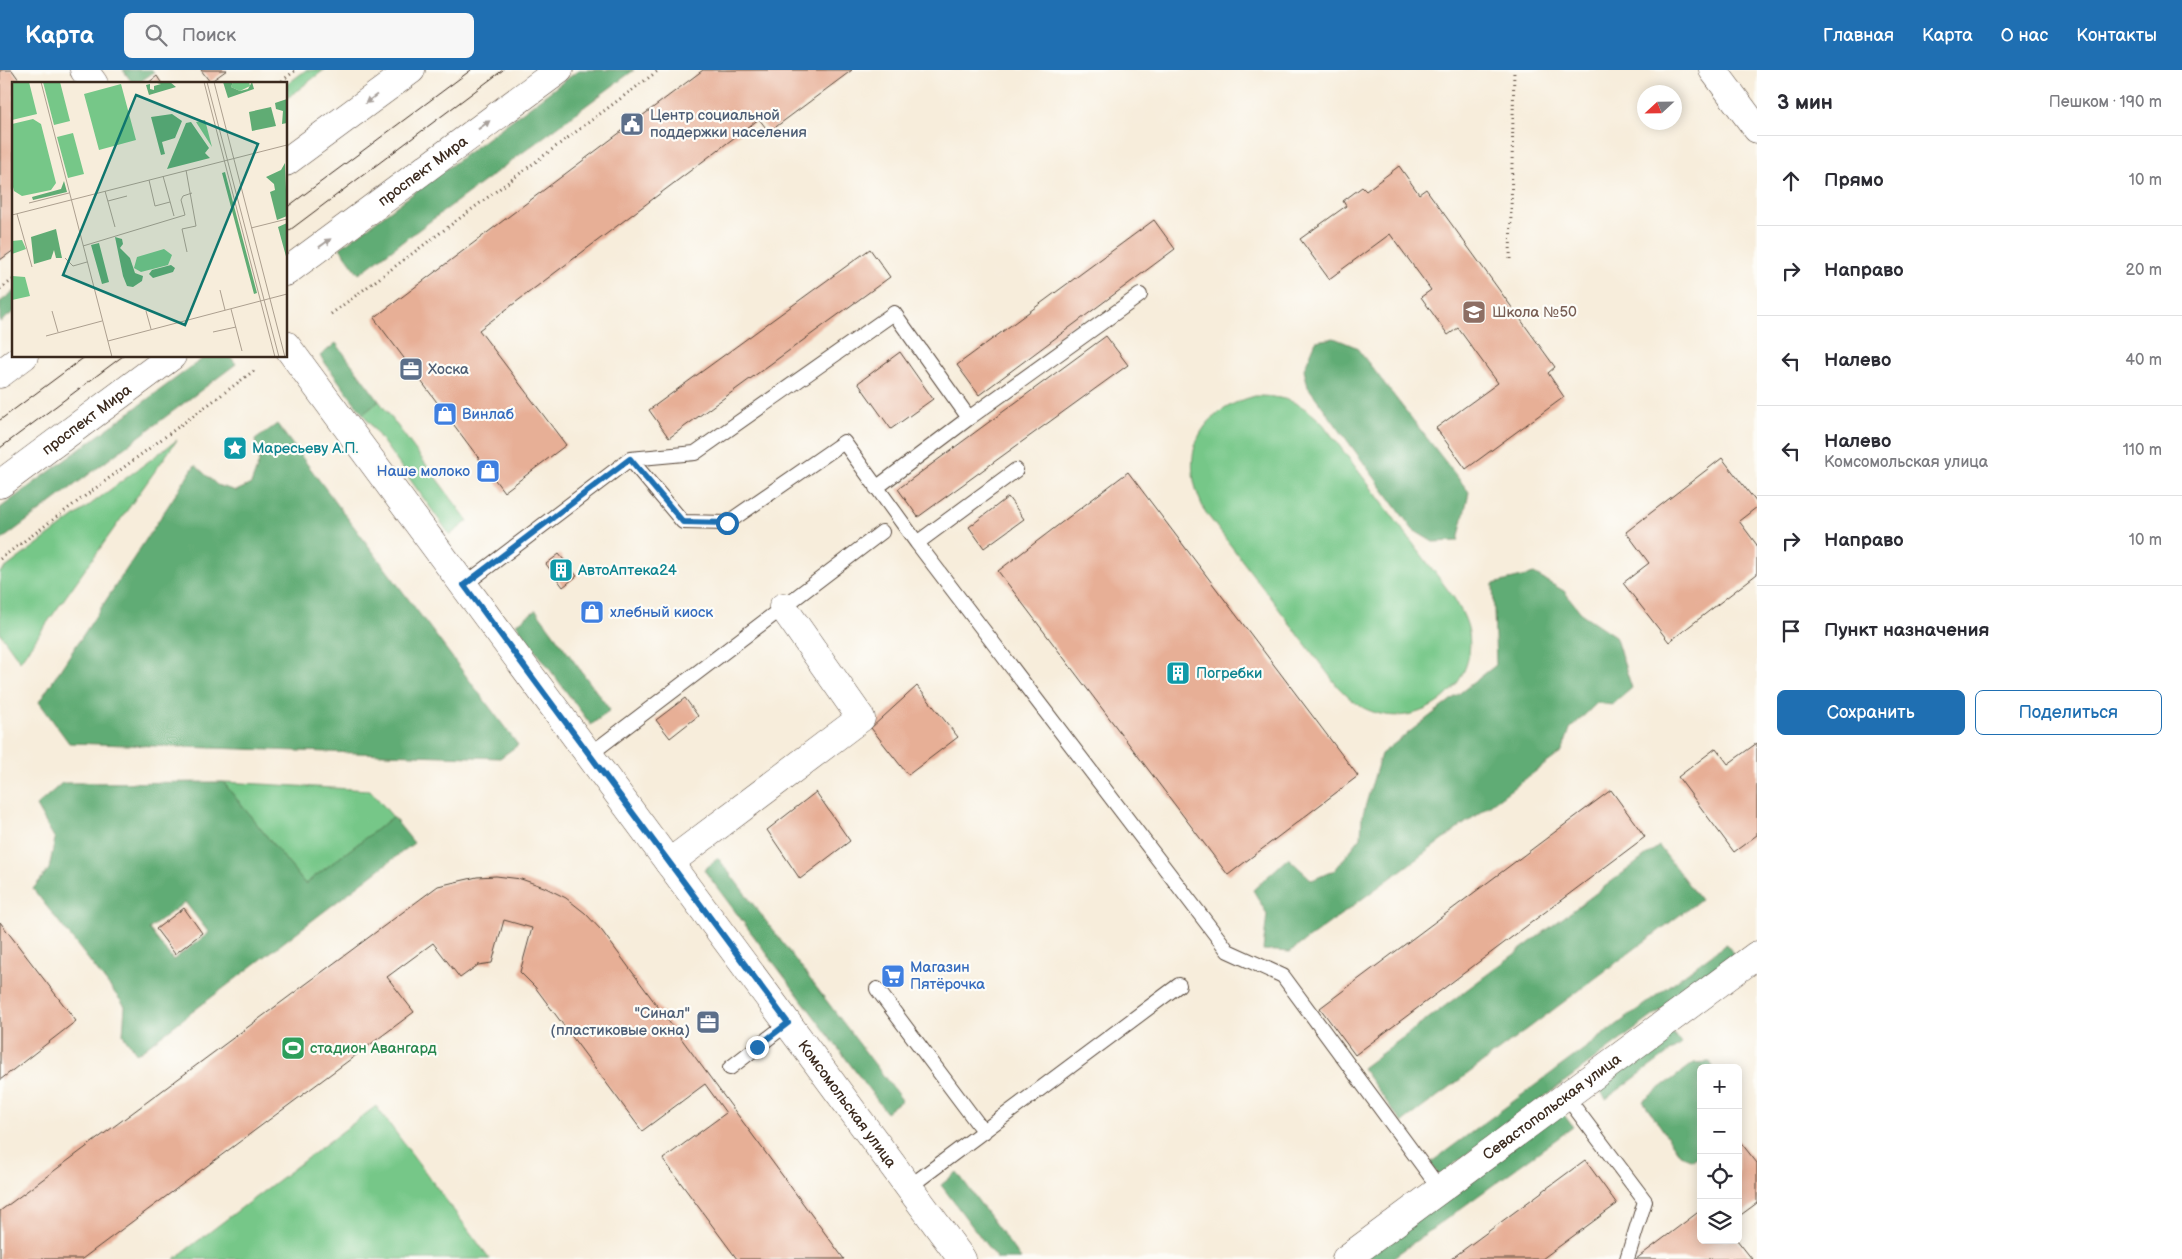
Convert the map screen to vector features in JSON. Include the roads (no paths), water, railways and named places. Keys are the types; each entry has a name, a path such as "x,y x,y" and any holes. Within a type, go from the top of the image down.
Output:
{"street":[{"path":"84,70 93,82"},
{"path":"288,161 411,70"},
{"name":"проспект Мира","path":"288,271 559,70"},
{"path":"1713,70 1757,129"},
{"name":"Комсомольская улица","path":"288,348 962,1259"},
{"path":"0,374 21,358"},
{"name":"проспект Мира","path":"0,484 169,358"},
{"path":"669,863 861,718 783,607"},
{"name":"Севастопольская улица","path":"1346,1259 1757,954"}],"lane":[{"path":"876,488 969,418 1140,295"},
{"path":"464,585 630,459 695,453 894,312 969,418"},
{"path":"630,459 683,522 727,523 844,442 917,543 1228,951 1283,976 1440,1189"},
{"path":"917,543 1016,470"},
{"path":"589,755 882,532"},
{"path":"909,1187 1179,985"},
{"path":"877,990 984,1132"},
{"path":"730,1068 788,1023"},
{"path":"1566,1096 1645,1201 1627,1259"}],"tram line":[{"path":"288,207 471,70"},
{"path":"288,231 503,70"},
{"path":"0,420 83,358"},
{"path":"0,448 120,358"}],"place":[{"name":"Центр социальной поддержки населения","path":"632,124"},
{"name":"Школа №50","path":"1474,312"},
{"name":"Хоска","path":"411,369"},
{"name":"Винлаб","path":"445,414"},
{"name":"Маресьеву А.П.","path":"235,448"},
{"name":"Наше молоко","path":"488,471"},
{"name":"АвтоАптека24","path":"561,570"},
{"name":"хлебный киоск","path":"592,612"},
{"name":"Погребки","path":"1178,673"},
{"name":"Магазин Пятёрочка","path":"893,976"},
{"name":"\"Синал\" (пластиковые окна)","path":"708,1022"},
{"name":"стадион Авангард","path":"293,1048"}]}
